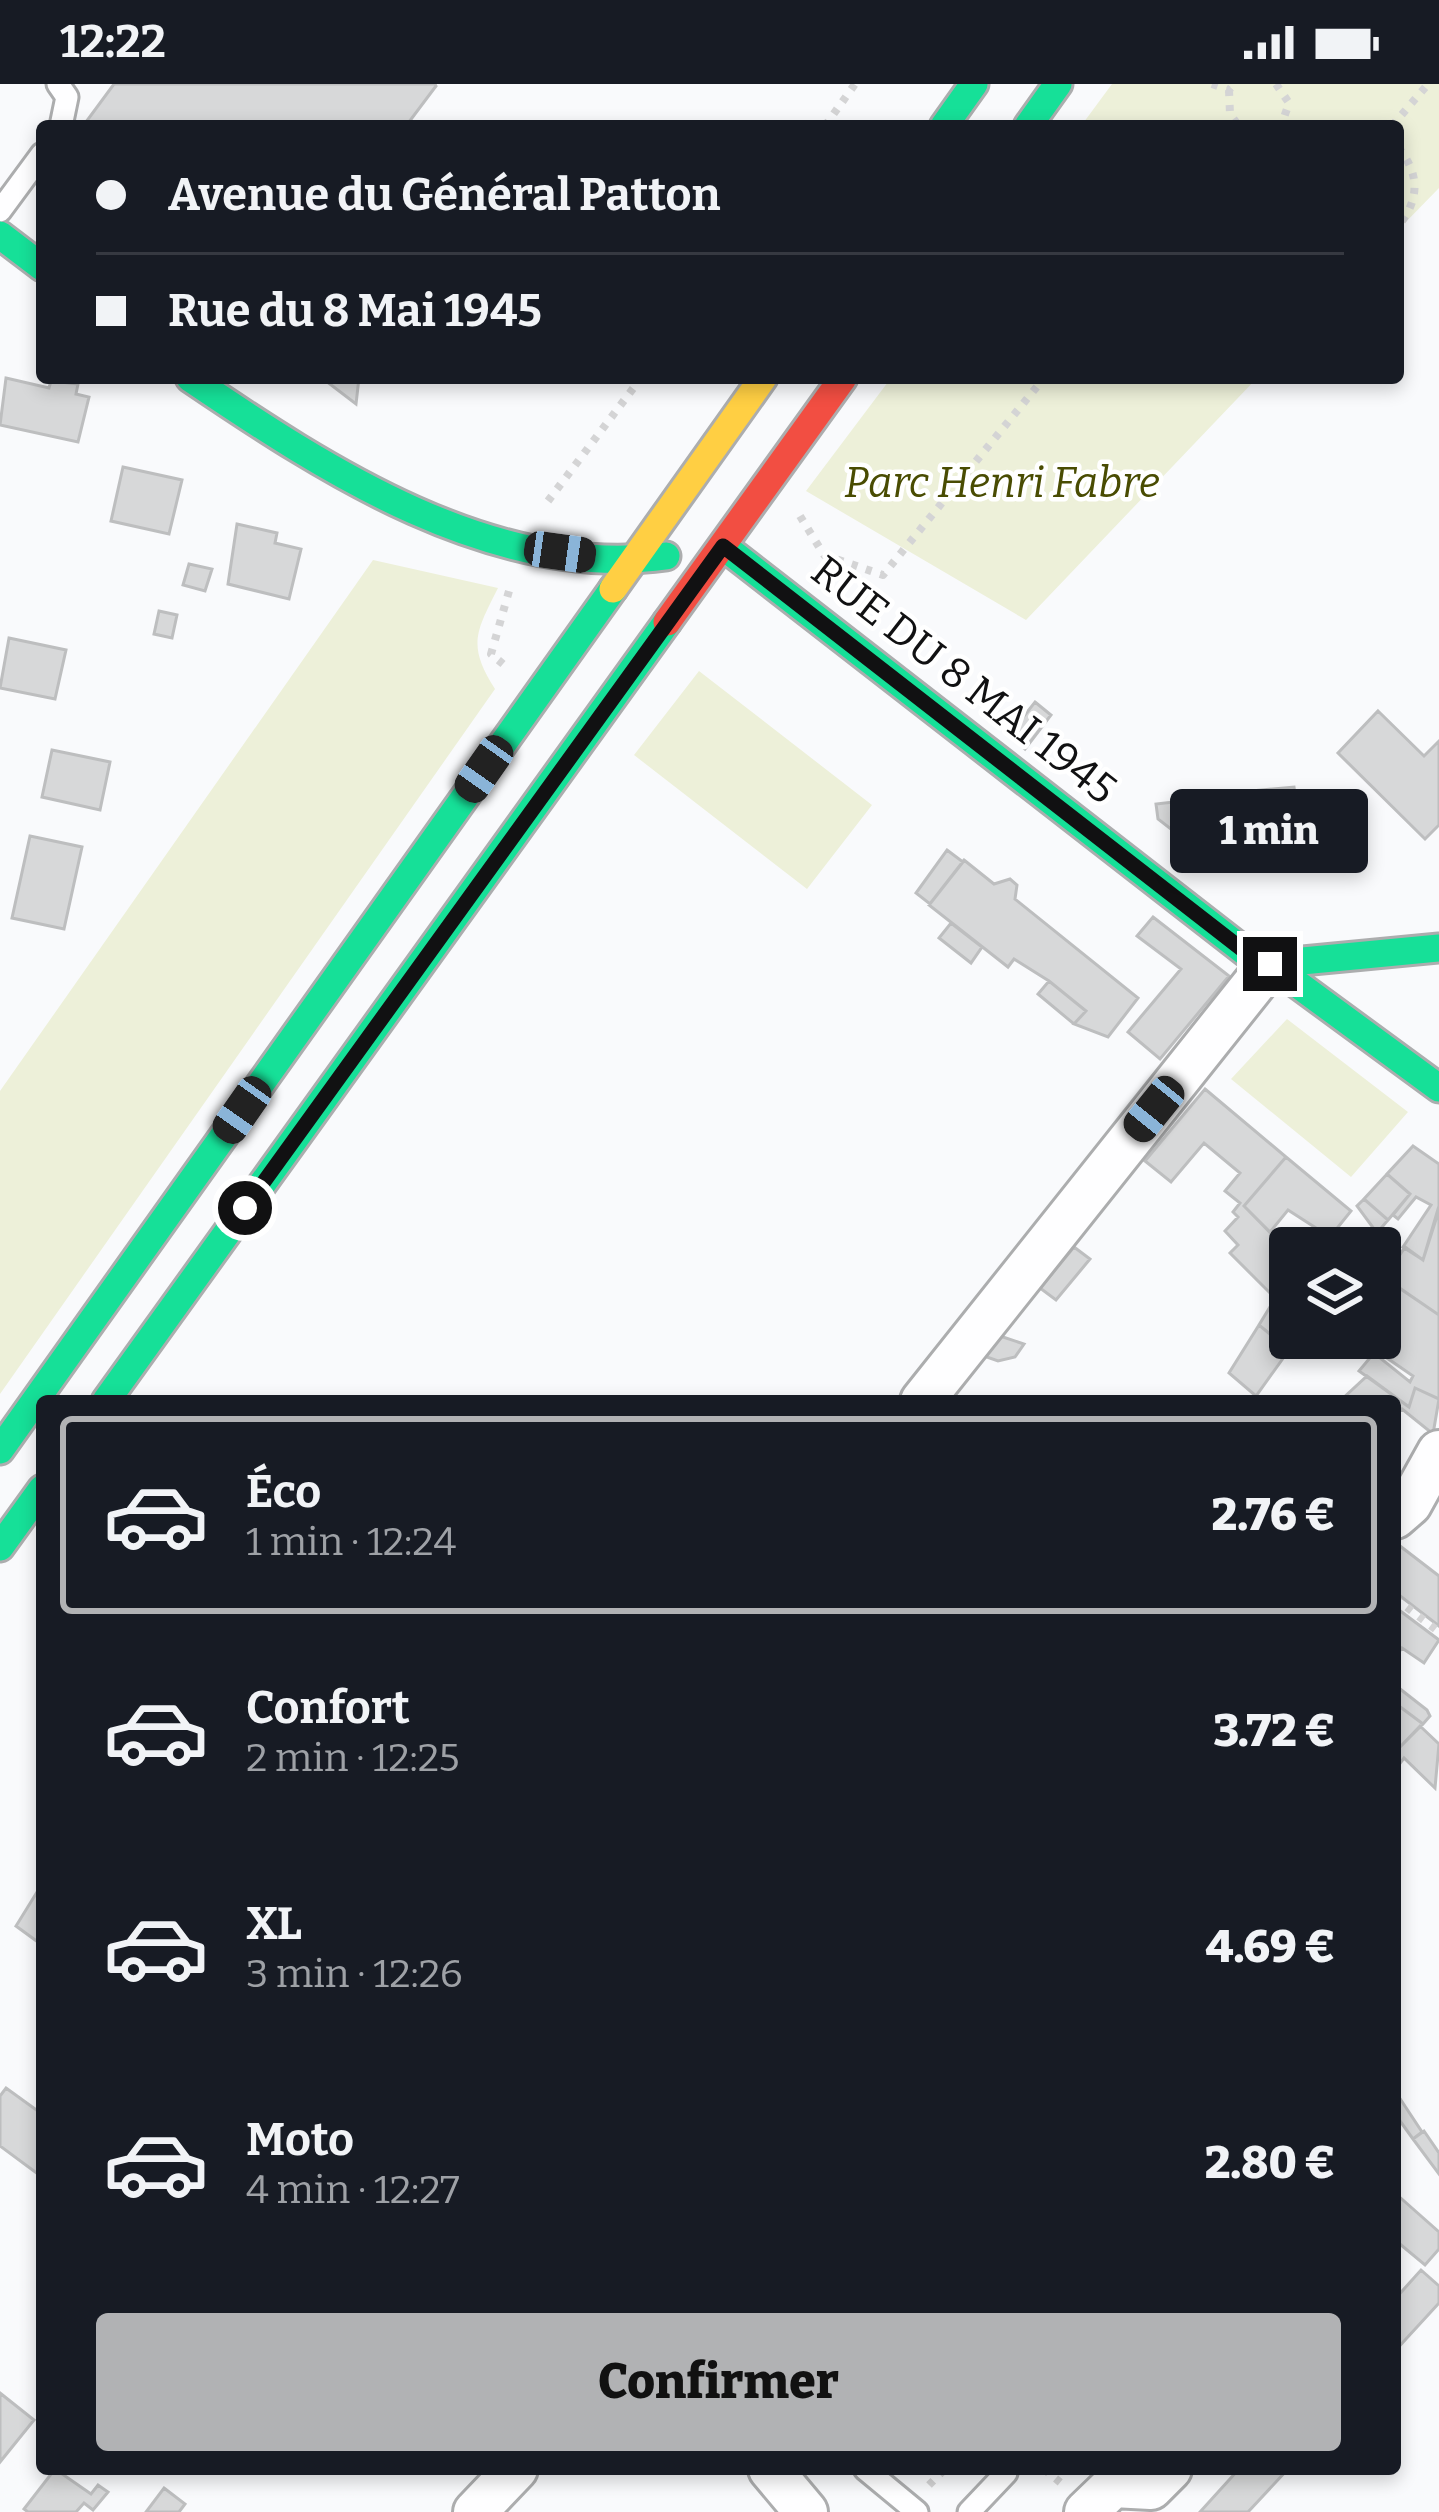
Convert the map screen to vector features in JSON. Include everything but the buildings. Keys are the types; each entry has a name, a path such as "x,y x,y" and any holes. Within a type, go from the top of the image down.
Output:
{"main road":[{"path":"948,120 974,84"},
{"path":"1032,120 1058,84"},
{"path":"0,235 36,262"},
{"path":"200,384 410,514 522,547 634,562 723,546"},
{"path":"39,1395 759,384"},
{"path":"110,1395 839,384"},
{"path":"699,469 723,546"},
{"name":"RUE DU 8 MAI 1945","path":"723,546 1248,954 1270,964 1439,1088"},
{"path":"634,562 658,637"},
{"path":"1270,964 1439,948"},
{"path":"0,1450 36,1399"},
{"path":"0,1547 36,1497"}],"street":[{"path":"927,1395 1270,964"},
{"path":"1401,1512 1439,1453"},
{"path":"475,2512 510,2475"},
{"path":"775,2475 806,2512"},
{"path":"1107,2489 1151,2488 1164,2475"}],"lane":[{"path":"58,84 67,97 63,120"},
{"path":"0,211 36,162"},
{"path":"872,2475 917,2512"},
{"path":"969,2512 1004,2475"}],"path":[{"path":"829,120 855,84"},
{"path":"1212,84 1232,87 1230,114 1234,120"},
{"path":"1276,84 1289,103 1283,120"},
{"path":"1397,120 1429,84"},
{"path":"1404,158 1415,177 1404,218"},
{"path":"538,693 491,654 522,547 551,494 636,384"},
{"path":"884,575 1038,384"},
{"path":"1401,1603 1439,1632"}],"green space":[{"path":"1112,84 1439,84 1439,188 1404,224 1404,120 1085,120"},
{"name":"Parc Henri Fabre","path":"886,384 1251,384 1026,620 806,491"},
{"path":"373,560 498,588 478,638 481,661 495,689 0,1394 0,1091"},
{"path":"699,671 872,805 807,889 634,755"},
{"path":"1287,1019 1408,1112 1351,1177 1231,1079"}],"traffic: fast":[{"path":"948,120 974,84"},
{"path":"1032,120 1058,84"},
{"path":"0,235 36,262"},
{"path":"199,384 355,481 475,534 538,551 601,559 666,556"},
{"path":"723,546 1248,954 1270,964 1439,1088"},
{"path":"39,1395 613,589"},
{"path":"110,1395 667,622"},
{"path":"1270,964 1439,948"},
{"path":"0,1450 36,1399"},
{"path":"0,1547 36,1497"}],"traffic: slow":[{"path":"613,589 759,384"}],"traffic: jam":[{"path":"667,622 839,384"}],"route":[{"path":"245,1208 723,546 1248,954 1270,964"}]}
